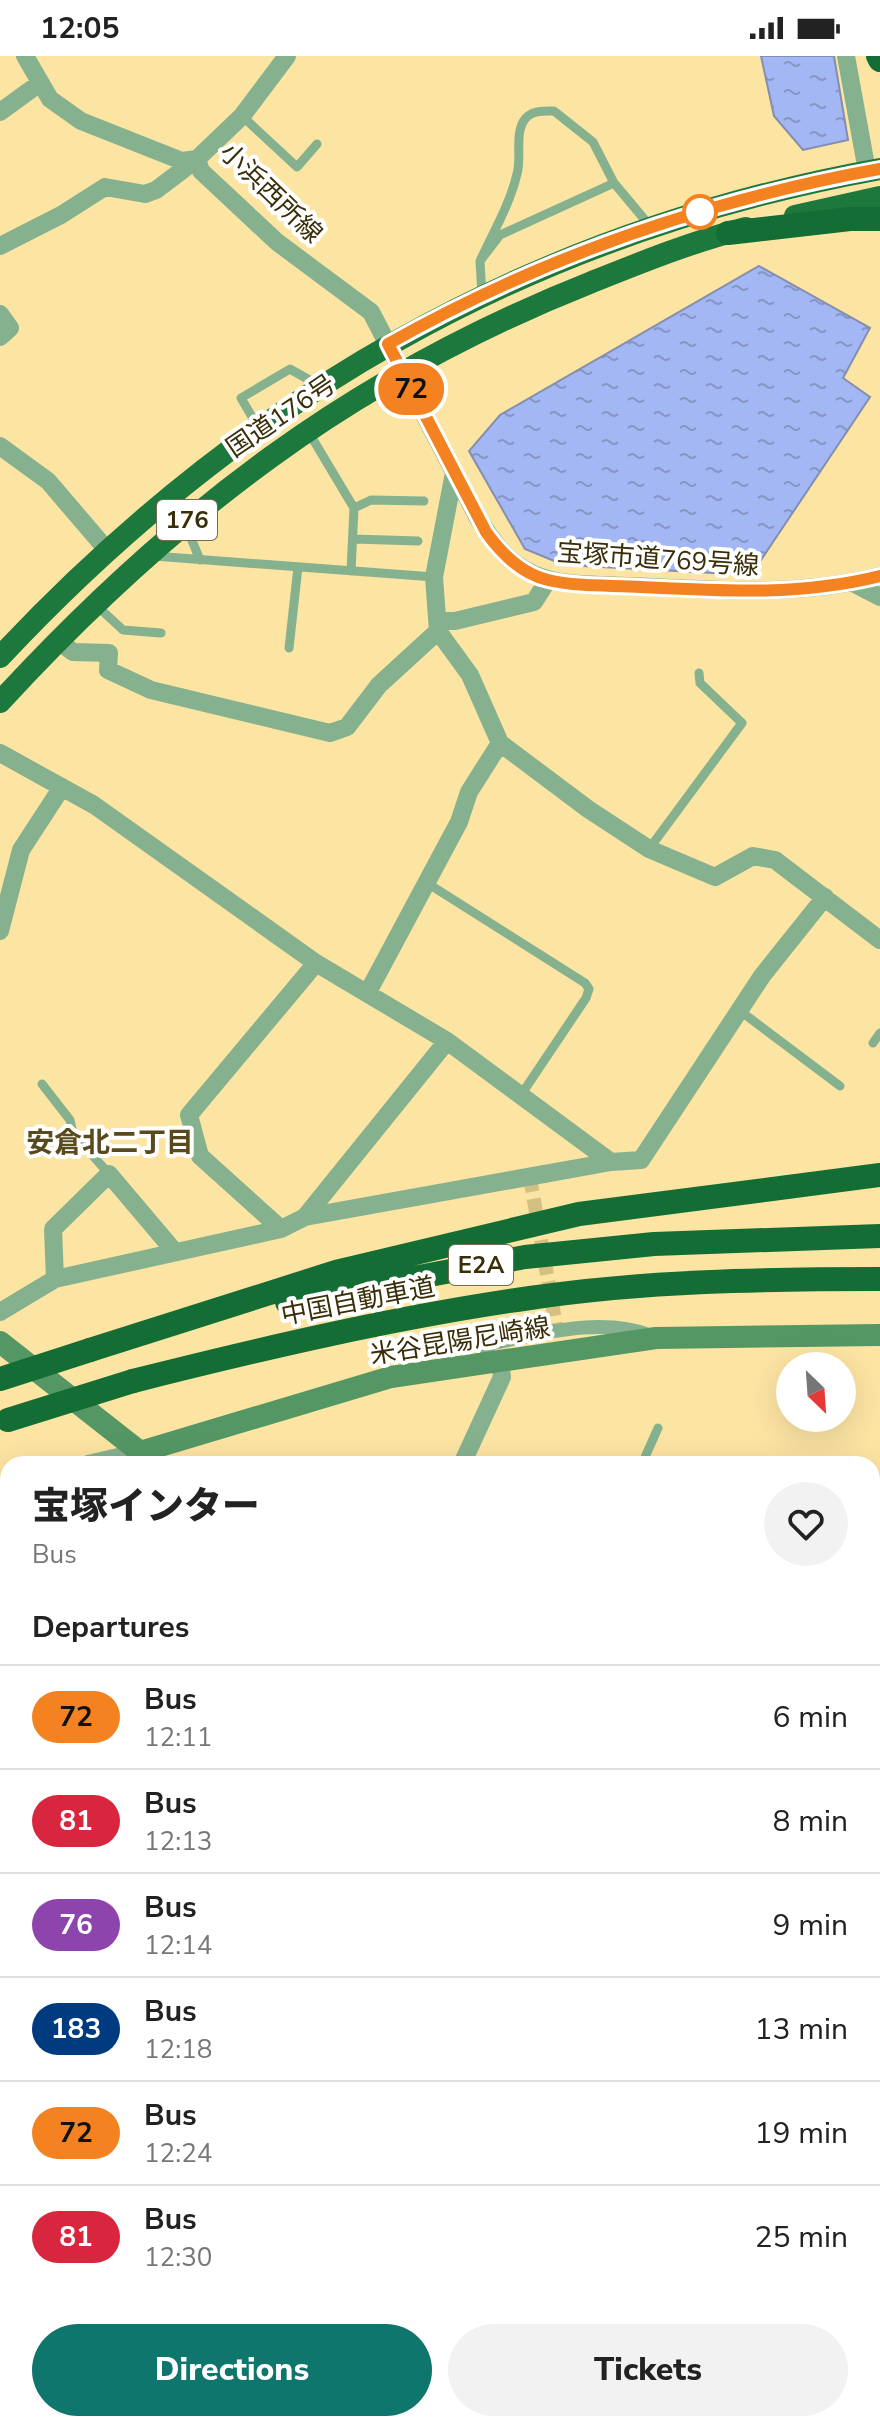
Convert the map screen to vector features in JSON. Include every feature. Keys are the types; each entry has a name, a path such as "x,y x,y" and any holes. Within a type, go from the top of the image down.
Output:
{"highway":[{"name":"国道176号","path":"0,657 107,550 158,504 258,427 388,344 482,295 651,228 719,206 874,170"},
{"name":"国道176号","path":"0,702 94,603 226,487 308,430 402,372 549,298 728,233 880,197"},
{"path":"728,233 880,219"},
{"path":"90,1350 336,1272 563,1217 685,1197 880,1175"},
{"name":"中国自動車道","path":"0,1379 90,1350 246,1310 525,1257 654,1244 880,1236"},
{"name":"中国自動車道","path":"4,1422 133,1381 392,1321 531,1298 660,1284 880,1279"}],"main road":[{"name":"米谷昆陽尼崎線","path":"154,1456 391,1377 656,1338 880,1335"},
{"path":"0,1342 145,1456"}],"street":[{"name":"小浜西所線","path":"25,56 50,99 81,121 182,161 197,159 201,171 277,242 371,312 402,372"},
{"path":"0,246 61,215 105,187 145,194 156,190 197,159 242,116 287,56"},
{"path":"846,56 874,170"},
{"path":"0,112 40,83"},
{"path":"0,314 10,328 0,337"},
{"name":"宝塚市道769号線","path":"402,372 494,543 519,566 548,580 741,591 797,591 880,576"},
{"path":"0,446 48,481 107,550"},
{"path":"454,473 434,577 438,626 470,675 500,743 588,809 649,849 715,877 753,856 775,860 880,940"},
{"path":"57,640 73,652 109,653 108,670 151,690 330,733 347,727 379,685 438,626 534,602 548,580"},
{"path":"853,583 880,597"},
{"path":"368,992 459,822 469,792 500,743"},
{"path":"0,753 94,805 316,963 447,1041 611,1162"},
{"path":"0,931 21,850 62,787"},
{"path":"0,1312 55,1279 281,1229 305,1217 611,1162 641,1160 739,1010 825,897"},
{"path":"281,1229 200,1156 189,1115 316,963"},
{"path":"305,1217 447,1041"},
{"path":"55,1279 53,1229 109,1174 175,1252"},
{"path":"466,1456 502,1377 492,1364"}],"lane":[{"path":"482,295 480,261 513,189 518,171 520,132 525,119 533,113 554,111 593,142 614,183 651,228"},
{"path":"242,116 297,167 317,144"},
{"path":"480,261 500,235 614,183"},
{"path":"258,427 241,398 290,369 320,386"},
{"path":"308,430 354,508 351,571"},
{"path":"354,508 371,500 424,501"},
{"path":"184,522 200,560"},
{"path":"353,539 418,541"},
{"path":"146,556 434,577"},
{"path":"289,648 298,567"},
{"path":"94,603 123,630 161,633"},
{"path":"649,849 742,723 700,683 699,673"},
{"path":"427,883 585,983 589,989 525,1089"},
{"path":"739,1010 840,1086"},
{"path":"873,1043 880,1033"},
{"path":"42,1084 70,1120 73,1133 109,1174"},
{"path":"646,1456 658,1428"}],"water":[{"path":"761,56 834,56 848,140 803,150 774,116"},
{"path":"759,266 870,328 843,378 870,397 751,575 564,565 525,549 469,451 500,415"}],"tunnel":[{"path":"530,1178 557,1331"}],"bus line":[{"name":"72","path":"880,169 675,219 554,264 482,295 388,344 486,532 504,554 533,574 548,580 585,584 764,592 826,589 880,576"}],"district":[{"name":"安倉北二丁目","path":"110,1143"}]}
